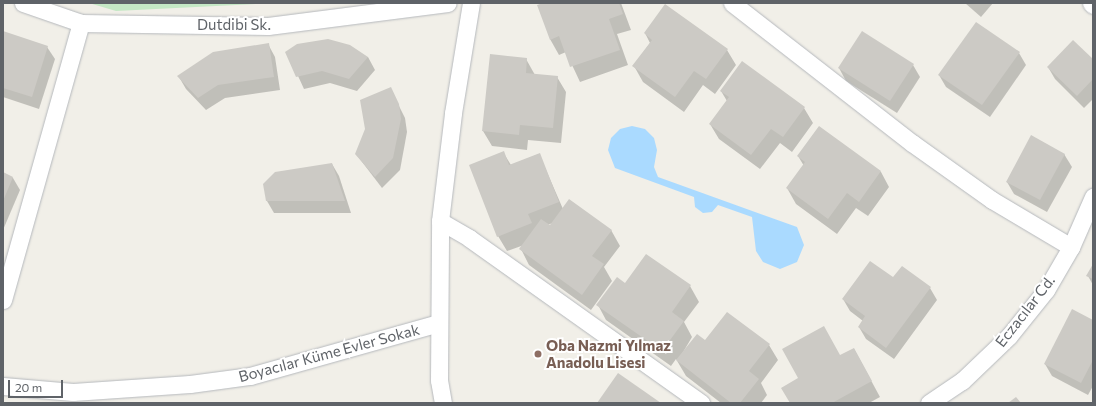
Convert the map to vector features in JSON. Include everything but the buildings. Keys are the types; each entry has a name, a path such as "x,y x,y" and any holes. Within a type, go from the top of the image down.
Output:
{"street":[{"name":"Dutdibi Sk.","path":"22,3 81,23 268,26 448,3"},
{"path":"443,403 439,380 440,221 453,113 471,3"},
{"path":"732,3 925,152 992,200 1071,247"},
{"path":"3,300 81,23"},
{"name":"Eczacılar Cd.","path":"929,403 962,381 1009,336 1046,290 1071,247 1093,197"},
{"path":"440,221 469,238 701,403"},
{"name":"Boyacılar Küme Evler Sokak","path":"3,386 73,392 190,384 250,376 440,323"}],"green space":[{"path":"89,3 275,3 116,11"}],"water":[{"path":"632,126 645,129 654,138 657,150 654,167 658,177 797,227 804,245 797,262 780,269 763,262 756,251 752,217 718,205 712,212 703,213 695,207 694,197 615,168 608,150 611,138 620,129"}],"place":[{"name":"Oba Nazmi Yılmaz Anadolu Lisesi","path":"538,354"}]}
